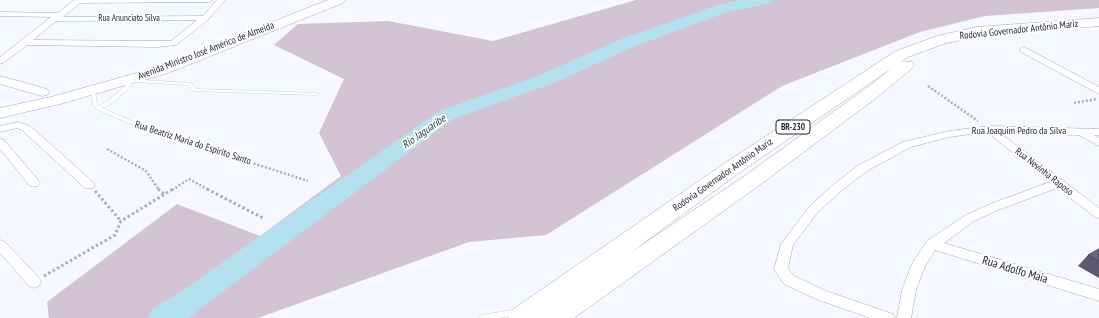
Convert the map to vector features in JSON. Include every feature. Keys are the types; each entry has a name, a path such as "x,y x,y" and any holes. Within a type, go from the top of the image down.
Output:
{"highway":[{"name":"Rodovia Governador Antônio Mariz","path":"528,313 729,170 902,54 942,39 978,32 1099,22"},
{"name":"Rodovia Governador Antônio Mariz","path":"554,318 750,182 914,60 928,53 962,42 1012,35 1099,29"}],"main road":[{"name":"Avenida Ministro José Américo de Almeida","path":"0,102 127,70 315,0"},
{"name":"Avenida Ministro José Américo de Almeida","path":"0,113 93,91 163,70 339,0"}],"street":[{"path":"0,61 79,0 209,0"},
{"path":"24,42 139,44 173,43 205,18 221,0"},
{"name":"Rua Anunciato Silva","path":"0,14 57,17 205,18"},
{"path":"1024,50 1099,91"},
{"path":"0,80 42,92"},
{"path":"0,129 18,125 26,128 89,185"},
{"name":"Rua Joaquim Pedro da Silva","path":"888,318 822,295 789,280 784,275 781,266 787,244 813,210 837,188 863,168 907,144 949,134 989,129 1099,132"},
{"name":"Rua Nevinha Raposo","path":"989,129 1099,214"},
{"path":"1082,132 1099,143"},
{"path":"0,142 34,183"},
{"path":"904,318 909,290 919,264 932,244 970,218 994,207 1058,183"},
{"name":"Rua Adolfo Maia","path":"932,244 1099,295"},
{"path":"0,245 34,282"}],"lane":[{"path":"93,91 95,104 98,108 110,102 128,86 130,80 189,84 195,90 317,94"},
{"name":"Rua Beatriz Maria do Espirito Santo","path":"98,108 140,126"},
{"path":"483,318 528,313"}],"path":[{"path":"928,86 989,129"},
{"path":"1074,103 1099,99"},
{"name":"Rua Beatriz Maria do Espirito Santo","path":"140,126 265,166 308,182"},
{"path":"107,149 146,171 156,188 164,194"},
{"path":"34,282 115,235 121,221 189,179 263,218"},
{"path":"89,185 121,221"}],"shaded area":[{"path":"636,0 1099,0 1099,8 985,16 920,32 782,86 546,235 469,242 258,318 49,318 47,302 177,204 260,236 341,176 319,133 344,79 274,45 298,24 388,21 493,41"}],"building":[{"path":"1099,249 1099,261 1088,255"}],"waterway":[{"name":"Rio Jaguaribe","path":"163,318 190,301 446,115 547,79 627,43 724,8 765,0"}]}
